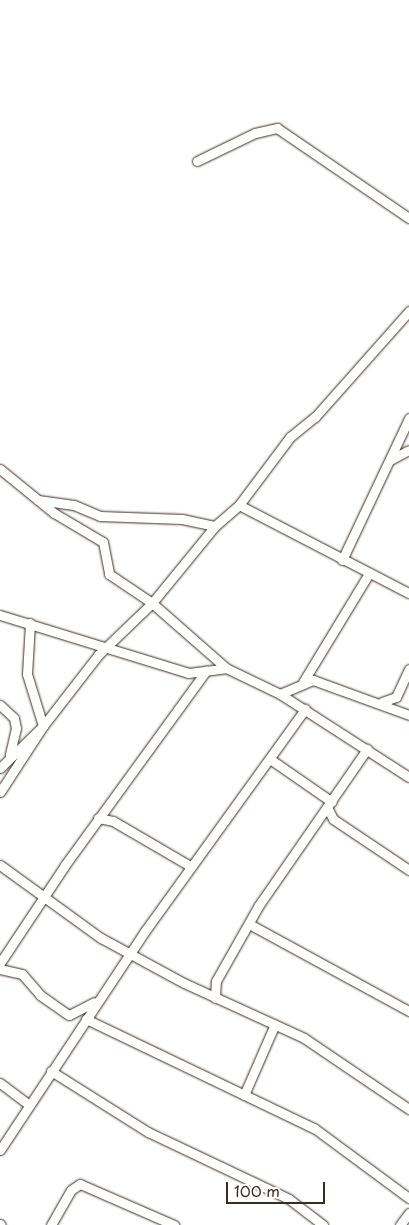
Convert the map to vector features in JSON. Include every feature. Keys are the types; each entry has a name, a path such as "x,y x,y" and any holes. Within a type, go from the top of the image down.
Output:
{"street":[{"path":"197,161 255,133 278,128 408,216"},
{"path":"0,792 43,726 104,649 152,603 215,526 239,505 290,437 315,417 409,312"},
{"path":"342,560 409,418"},
{"path":"387,462 409,450"},
{"path":"0,470 38,500 103,542 109,574 152,603 226,668 280,694 409,777"},
{"path":"38,500 74,505 100,516 182,519 215,526"},
{"path":"239,505 368,575 408,592"},
{"path":"280,694 303,682 368,575"},
{"path":"0,614 30,622 104,649 188,673 226,668"},
{"path":"30,622 27,674 43,726"},
{"path":"382,702 396,697 409,669"},
{"path":"0,963 43,896 98,818 206,672"},
{"path":"303,682 332,684 382,702 409,715"},
{"path":"0,704 14,718 16,728 9,757"},
{"path":"0,1150 98,999 190,866 305,709"},
{"path":"0,768 9,757 43,726"},
{"path":"215,998 216,981 251,925 273,884 330,806 367,749"},
{"path":"270,759 330,806 333,819 409,870"},
{"path":"98,818 113,820 190,866"},
{"path":"0,865 101,938 131,952 215,998 275,1024 348,1064 409,1109"},
{"path":"251,925 409,1011"},
{"path":"0,968 22,974 40,995 69,1014 98,999"},
{"path":"86,1019 314,1128 409,1198"},
{"path":"244,1096 275,1024"},
{"path":"52,1072 148,1132 289,1199 323,1225"},
{"path":"0,1083 29,1105"},
{"path":"51,1225 71,1190 80,1184 174,1225"},
{"path":"400,1225 409,1213"}]}
